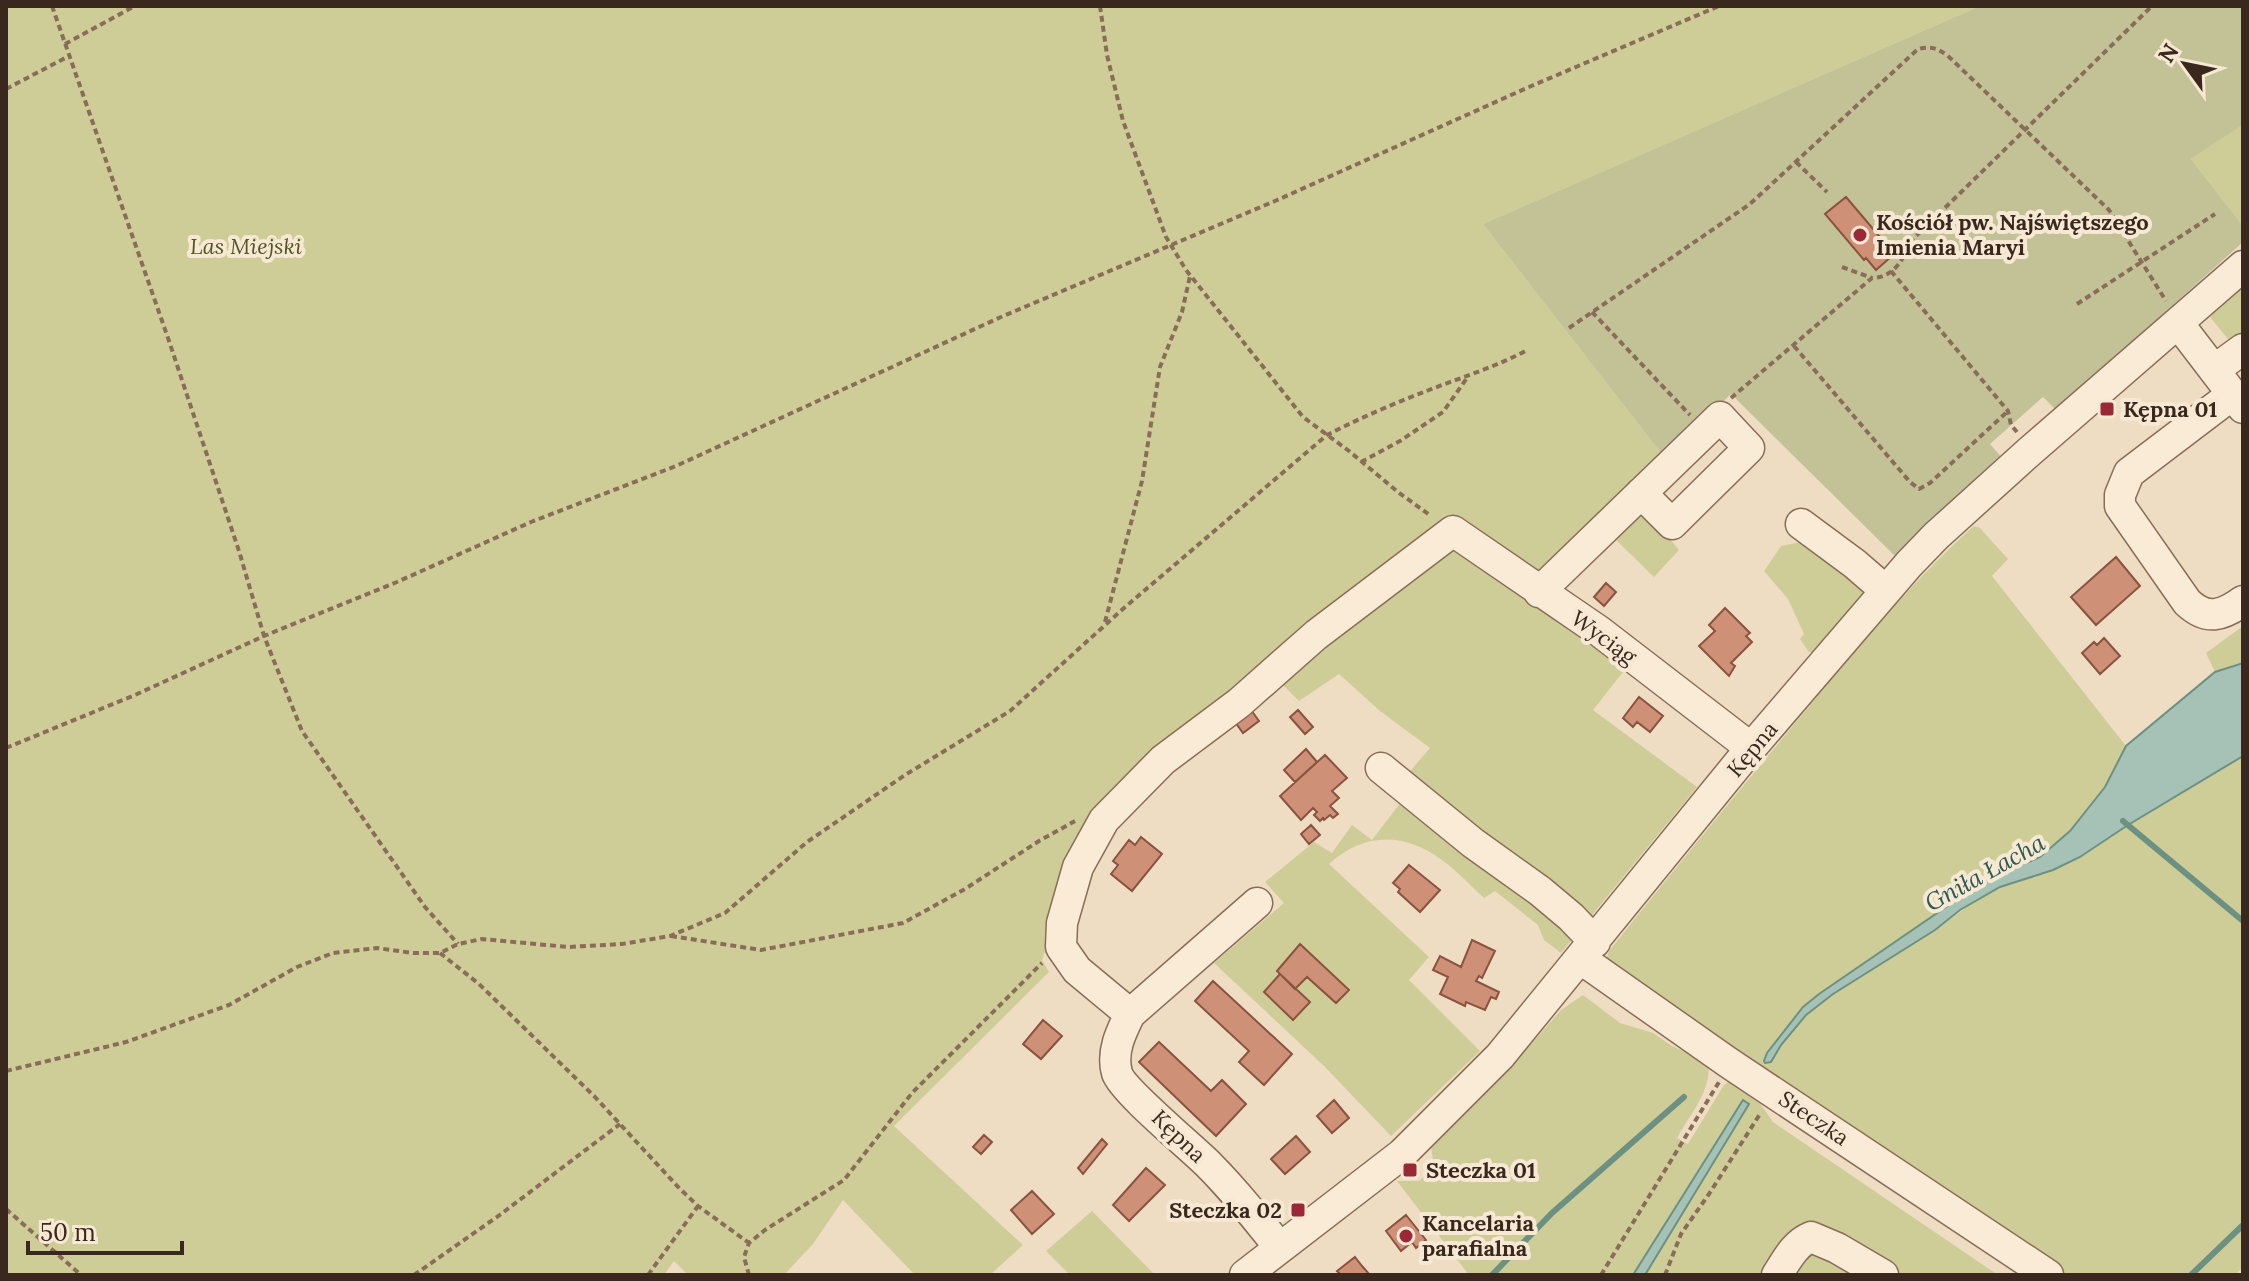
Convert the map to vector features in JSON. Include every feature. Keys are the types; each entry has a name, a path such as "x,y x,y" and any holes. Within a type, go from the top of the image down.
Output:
{"street":[{"name":"Kępna","path":"1245,1275 1402,1154 1500,1056 1751,748 1885,590 1957,517 2174,316 2243,266"},
{"path":"2174,316 2238,401 2129,473 2120,495 2120,506 2187,602 2198,612 2228,612 2243,601"},
{"path":"2214,370 2243,349"},
{"path":"1539,592 1641,493 1709,420 1749,448 1672,524 1641,493"},
{"path":"1801,524 1885,590"},
{"path":"1257,903 1130,1014 1077,970 1061,947 1062,923 1078,867 1104,820 1163,760 1239,703 1316,635 1453,531"},
{"name":"Wyciąg","path":"1453,531 1599,631 1751,748"},
{"name":"Steczka","path":"1381,768 1571,917 1588,950 1662,1017 2048,1275"},
{"name":"Kępna","path":"1130,1014 1120,1034 1115,1058 1118,1075 1209,1164 1280,1248"},
{"path":"1777,1275 1792,1251 1811,1237 1837,1248 1883,1275"}],"path":[{"path":"52,6 225,508 264,636 302,731 425,907 458,944"},
{"path":"65,44 135,6"},
{"path":"1100,6 1107,55 1123,121 1171,245 1190,276 1303,417 1453,531"},
{"path":"6,748 531,522 676,466 1001,317 1289,195 1719,6"},
{"path":"1842,267 1872,278 1884,277 1902,259 1913,239 2152,6"},
{"path":"1569,328 1741,211 1918,49 1927,47 1935,47 1947,55 2109,210 2174,316"},
{"path":"6,89 69,56"},
{"path":"1796,162 1827,192"},
{"path":"2077,304 2215,214"},
{"path":"1889,245 1902,259"},
{"path":"1891,271 2008,411 2011,425"},
{"path":"1105,625 1142,481 1160,367 1182,312 1190,276"},
{"path":"1592,312 1709,420 1872,278"},
{"path":"1793,346 1919,489 1930,483 2008,411"},
{"path":"6,1071 126,1042 229,1005 297,967 333,953 377,948 440,953 458,944 482,939 568,947 622,944 670,936 725,913 807,842 905,775 1010,711 1105,625 1327,435 1527,350"},
{"path":"1361,462 1443,412 1469,375"},
{"path":"670,936 761,950 903,923 1074,822 1098,817 1104,820"},
{"path":"749,1275 744,1257 749,1243 844,1180 912,1093 1042,963 1064,951"},
{"path":"440,953 479,984 698,1206 749,1243"},
{"path":"1601,1275 1729,1063"},
{"path":"1665,1275 1681,1234 1774,1091"},
{"path":"414,1275 620,1124"},
{"path":"648,1275 698,1206"},
{"path":"6,1209 81,1275"}],"green space":[{"name":"Las Miejski","path":"6,6 1980,6 1483,224 1664,457 1517,594 1627,667 1593,710 1697,787 1561,953 1544,940 1538,925 1495,891 1484,898 1442,860 1413,844 1370,841 1342,853 1329,864 1429,957 1409,980 1480,1051 1391,1136 1324,1066 1214,963 1284,903 1265,882 1314,842 1332,853 1352,825 1372,840 1414,785 1405,777 1430,748 1380,711 1339,674 1299,701 1279,681 1088,820 1042,960 1049,972 894,1126 1023,1245 990,1275 915,1275 843,1200 813,1244 784,1275 688,1275 674,1261 664,1275 6,1275"},
{"path":"1980,6 2243,6 2243,125 2191,159 2243,226 2243,242 2056,410 2043,397 1990,444 2002,458 1895,556 1731,394 1664,457 1483,224"},
{"path":"2243,125 2243,226 2191,159"},
{"path":"2243,283 2243,335 2232,344 2210,317"},
{"path":"1644,508 1679,550 1654,577 1615,539"},
{"path":"1974,526 1980,528 2008,559 1992,576 2126,746 2105,787 2070,831 2040,857 1983,881 1819,994 1803,1007 1765,1057 1774,1058 1802,1019 1822,1002 1976,901 2002,887 2082,856 2141,816 2243,756 2243,1267 2235,1275 2059,1275 1609,963 1607,958 1609,951 1657,891 1864,641 1928,570"},
{"path":"1806,541 1861,586 1863,595 1814,654 1800,639 1804,634 1788,599 1764,571 1781,546"},
{"path":"2243,626 2243,663 2215,672 2206,653"},
{"path":"1583,995 1620,1023 1653,1033 1672,1046 1708,1062 1704,1092 1677,1138 1688,1144 1724,1085 1733,1079 1760,1094 1761,1105 1773,1122 1998,1275 1645,1275 1749,1104 1744,1100 1633,1275 1469,1275 1397,1181 1419,1181 1434,1167 1431,1146 1512,1066 1561,1010"},
{"path":"1092,1211 1155,1275 1070,1275 1046,1251"}],"shaded area":[{"name":"Gniła Łacha","path":"2243,663 2243,756 2080,857 2053,870 2000,887 1960,910 1935,930 1833,994 1806,1015 1771,1062 1765,1063 1767,1053 1803,1007 1984,881 2040,857 2070,831 2105,787 2126,746 2215,672"},
{"path":"1743,1100 1749,1104 1645,1275 1633,1275"}],"building":[{"name":"Kościół pw. Najświętszego Imienia Maryi","path":"1846,197 1885,243 1883,245 1892,256 1876,270 1825,214"},
{"path":"2116,557 2140,586 2096,625 2071,597"},
{"path":"1606,583 1616,592 1604,606 1594,597"},
{"path":"1725,608 1750,633 1746,636 1752,642 1731,663 1735,666 1729,676 1699,646 1715,631 1709,625"},
{"path":"2104,638 2120,656 2100,674 2082,653"},
{"path":"1639,697 1663,716 1650,732 1637,722 1633,727 1623,718"},
{"path":"1251,710 1259,721 1243,733 1235,722"},
{"path":"1298,710 1313,727 1305,734 1290,717"},
{"path":"1306,749 1317,762 1295,782 1284,770"},
{"path":"1325,755 1347,778 1332,791 1339,798 1330,806 1338,814 1320,821 1314,815 1317,812 1313,808 1301,820 1280,796"},
{"path":"1311,825 1320,835 1309,844 1301,834"},
{"path":"1141,837 1162,854 1132,891 1111,874 1118,865 1113,861 1129,840 1135,845"},
{"path":"1409,865 1440,890 1420,912 1398,892 1400,889 1393,883"},
{"path":"1472,940 1495,951 1482,978 1479,976 1476,981 1499,992 1496,999 1491,997 1485,1010 1466,1002 1465,1006 1440,994 1448,977 1433,970 1440,956 1461,967"},
{"path":"1300,944 1349,990 1336,1003 1307,977 1295,989 1277,971"},
{"path":"1280,974 1310,1002 1293,1020 1264,992"},
{"path":"1213,981 1292,1054 1264,1085 1239,1062 1249,1051 1195,1001"},
{"path":"1043,1020 1062,1036 1041,1059 1023,1044"},
{"path":"1159,1042 1211,1091 1222,1080 1246,1104 1216,1136 1139,1062"},
{"path":"1334,1100 1349,1118 1332,1133 1317,1116"},
{"path":"984,1135 992,1142 981,1154 973,1147"},
{"path":"1296,1136 1310,1152 1285,1174 1271,1159"},
{"path":"1102,1139 1107,1144 1083,1174 1078,1168"},
{"path":"1146,1168 1165,1185 1129,1221 1113,1205"},
{"path":"1032,1191 1054,1214 1032,1234 1011,1210"},
{"name":"Kancelaria parafialna","path":"1406,1215 1426,1240 1416,1248 1412,1242 1401,1251 1386,1231"},
{"path":"1355,1257 1370,1275 1341,1275 1337,1271"}],"waterway":[{"path":"2123,821 2243,921"},
{"path":"1492,1275 1552,1213 1684,1097"},
{"path":"2191,1275 2243,1225"}],"place":[{"name":"Kościół pw. Najświętszego Imienia Maryi","path":"1860,235"},
{"name":"Kępna 01","path":"2107,409"},
{"name":"Steczka 01","path":"1410,1170"},
{"name":"Steczka 02","path":"1298,1210"},
{"name":"Kancelaria parafialna","path":"1406,1236"}]}
